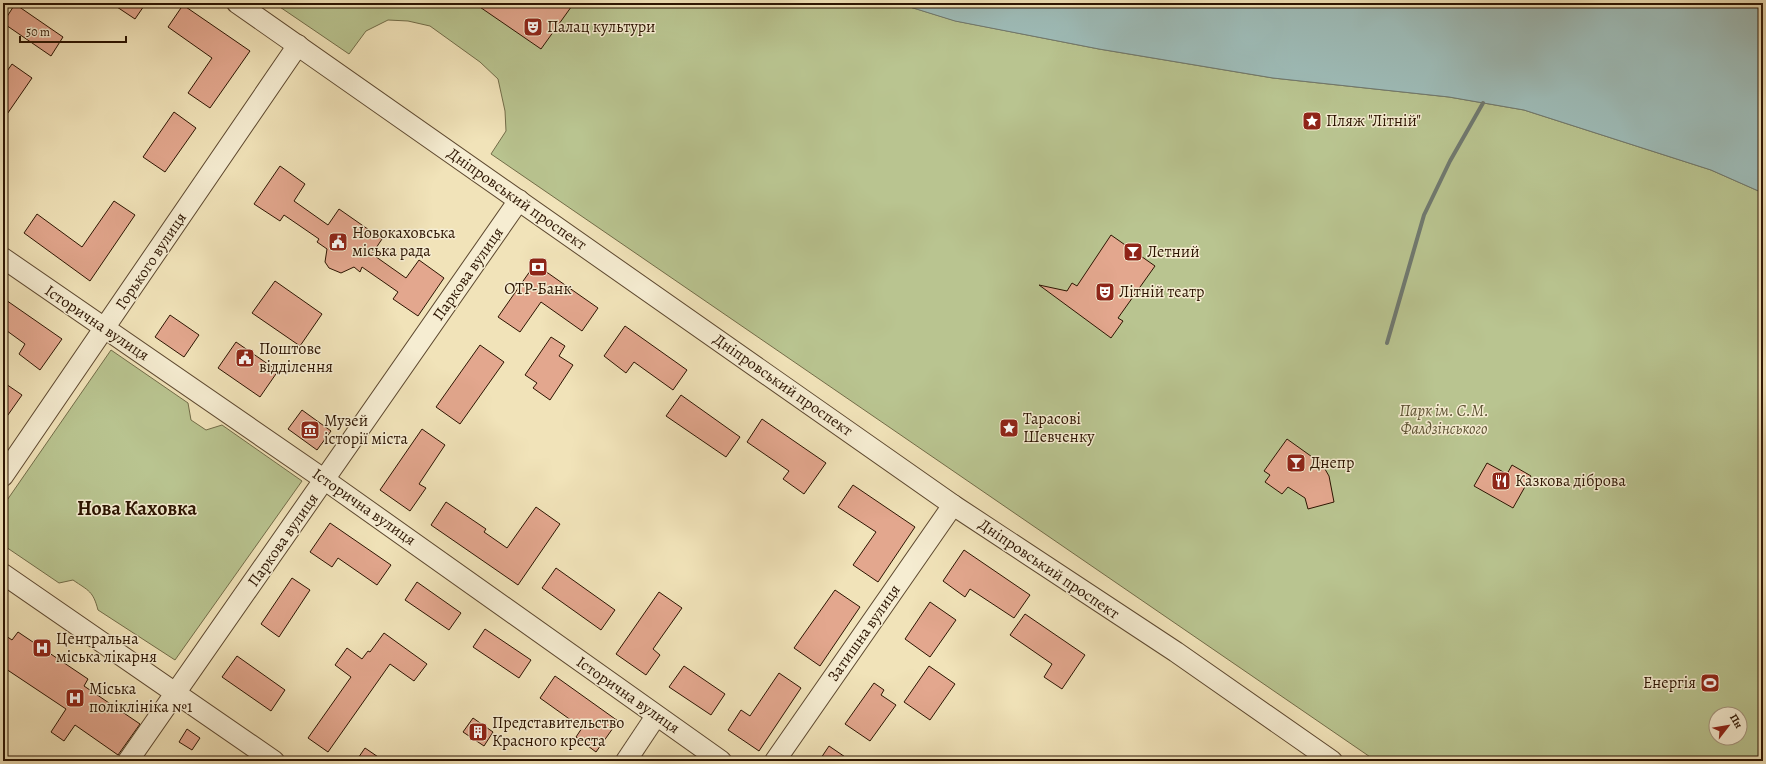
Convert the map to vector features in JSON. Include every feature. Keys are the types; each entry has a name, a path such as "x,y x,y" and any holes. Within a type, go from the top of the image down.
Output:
{"street":[{"name":"Дніпровський проспект","path":"237,3 954,505 1176,652 1332,761"},
{"name":"Горького вулиця","path":"3,476 298,45"},
{"name":"Паркова вулиця","path":"128,761 519,200"},
{"name":"Історична вулиця","path":"3,258 325,480 721,761"},
{"name":"Затишна вулиця","path":"775,761 954,505"},
{"path":"3,574 274,761"},
{"path":"626,761 656,716"}],"green space":[{"name":"Парк ім. С.М. Фалдзінського","path":"274,3 897,3 956,21 1099,49 1273,78 1449,97 1524,110 1711,170 1763,193 1763,761 1376,761 491,154 506,131 505,111 498,79 480,62 430,26 408,21 388,20 366,31 349,54"},
{"path":"111,350 188,403 191,420 206,430 222,425 302,481 175,660 98,610 90,592 73,580 59,583 3,545 3,506"}],"water":[{"path":"897,3 1763,3 1763,193 1711,170 1524,110 1449,97 1273,78 1099,49 955,21"}],"building":[{"path":"111,3 146,3 135,19"},
{"name":"Палац культури","path":"474,3 574,3 541,49"},
{"path":"15,4 63,37 51,56 3,23"},
{"path":"183,5 250,51 210,108 188,93 212,58 168,27"},
{"path":"12,64 32,78 3,120 3,77"},
{"path":"174,112 196,128 165,172 143,157"},
{"path":"280,166 305,184 294,201 328,225 339,209 382,239 372,254 406,278 419,260 444,278 418,316 393,299 398,292 362,267 360,272 354,267 341,273 329,268 325,262 327,249 317,242 319,239 284,215 280,221 254,204"},
{"path":"114,201 135,215 90,281 24,233 37,214 82,247"},
{"path":"1111,235 1155,266 1118,318 1123,321 1111,338 1039,285 1067,291 1072,283 1077,286"},
{"path":"535,264 598,308 582,331 541,302 520,332 498,317"},
{"path":"275,281 322,314 300,346 252,313"},
{"path":"3,298 62,339 40,370 19,354 25,344 3,328"},
{"path":"170,315 199,335 184,357 155,337"},
{"path":"625,326 687,370 673,390 634,362 626,373 604,356"},
{"path":"551,337 565,346 559,356 573,365 550,400 533,388 537,383 525,375"},
{"path":"236,342 278,371 260,397 218,368"},
{"path":"480,345 504,362 460,424 436,407"},
{"path":"3,382 22,395 3,422"},
{"path":"681,395 740,437 726,457 666,416"},
{"name":"Музей історії міста","path":"302,410 331,431 317,450 288,429"},
{"path":"762,419 826,463 804,494 783,479 789,471 747,442"},
{"path":"422,429 445,445 419,484 426,488 410,511 380,490"},
{"path":"1287,439 1322,464 1329,476 1334,502 1308,509 1305,498 1288,487 1282,494 1265,482 1270,475 1264,471"},
{"path":"1487,463 1507,474 1512,465 1531,476 1513,508 1474,486"},
{"path":"853,485 915,527 878,582 853,565 876,532 838,507"},
{"path":"446,502 486,529 484,532 507,548 536,507 560,524 518,585 431,525"},
{"path":"330,523 391,565 377,585 338,558 332,567 310,552"},
{"path":"964,550 1030,595 1014,618 970,589 965,597 943,581"},
{"path":"556,568 615,610 601,630 542,588"},
{"path":"292,578 310,590 279,637 261,624"},
{"path":"417,582 461,613 449,630 405,600"},
{"path":"835,590 860,607 820,666 794,648"},
{"path":"659,592 682,608 653,649 660,655 646,675 616,654"},
{"path":"930,602 956,620 930,657 905,639"},
{"path":"1025,614 1085,655 1062,689 1044,677 1052,664 1010,635"},
{"path":"485,629 531,660 519,678 473,647"},
{"name":"Міська поліклініка №1","path":"18,632 88,679 84,686 140,724 118,755 75,725 64,741 51,732 66,709 3,667 3,634 12,640"},
{"path":"384,633 427,664 414,681 390,664 328,752 308,738 351,677 335,665 347,648 362,659 368,651 370,652"},
{"path":"237,656 285,690 271,711 222,677"},
{"path":"684,666 725,694 711,715 669,687"},
{"path":"929,666 955,684 930,720 904,702"},
{"path":"779,673 801,688 759,751 728,730 741,710 750,716"},
{"path":"555,676 618,721 596,752 576,737 582,728 540,698"},
{"path":"874,683 884,690 881,695 896,705 870,741 845,724"},
{"name":"Представительство Красного креста","path":"473,718 493,732 484,746 463,732"},
{"path":"187,729 200,738 192,750 179,742"},
{"path":"829,746 851,761 819,761"},
{"path":"365,748 384,761 356,761"}],"waterway":[{"path":"1387,343 1424,215 1450,161 1483,103"}],"place":[{"name":"Палац культури","path":"533,27"},
{"name":"Пляж \"Літній\"","path":"1312,121"},
{"name":"Новокаховська міська рада","path":"338,242"},
{"name":"Летний","path":"1133,252"},
{"name":"ОТР-Банк","path":"538,267"},
{"name":"Літній театр","path":"1105,292"},
{"name":"Поштове відділення","path":"245,358"},
{"name":"Тарасові Шевченку","path":"1009,428"},
{"name":"Музей історії міста","path":"310,430"},
{"name":"Днепр","path":"1296,463"},
{"name":"Казкова дiброва","path":"1501,481"},
{"name":"Центральна міська лікарня","path":"42,648"},
{"name":"Енергія","path":"1710,683"},
{"name":"Міська поліклініка №1","path":"75,698"},
{"name":"Представительство Красного креста","path":"478,732"}],"district":[{"name":"Нова Каховка","path":"137,508"}]}
